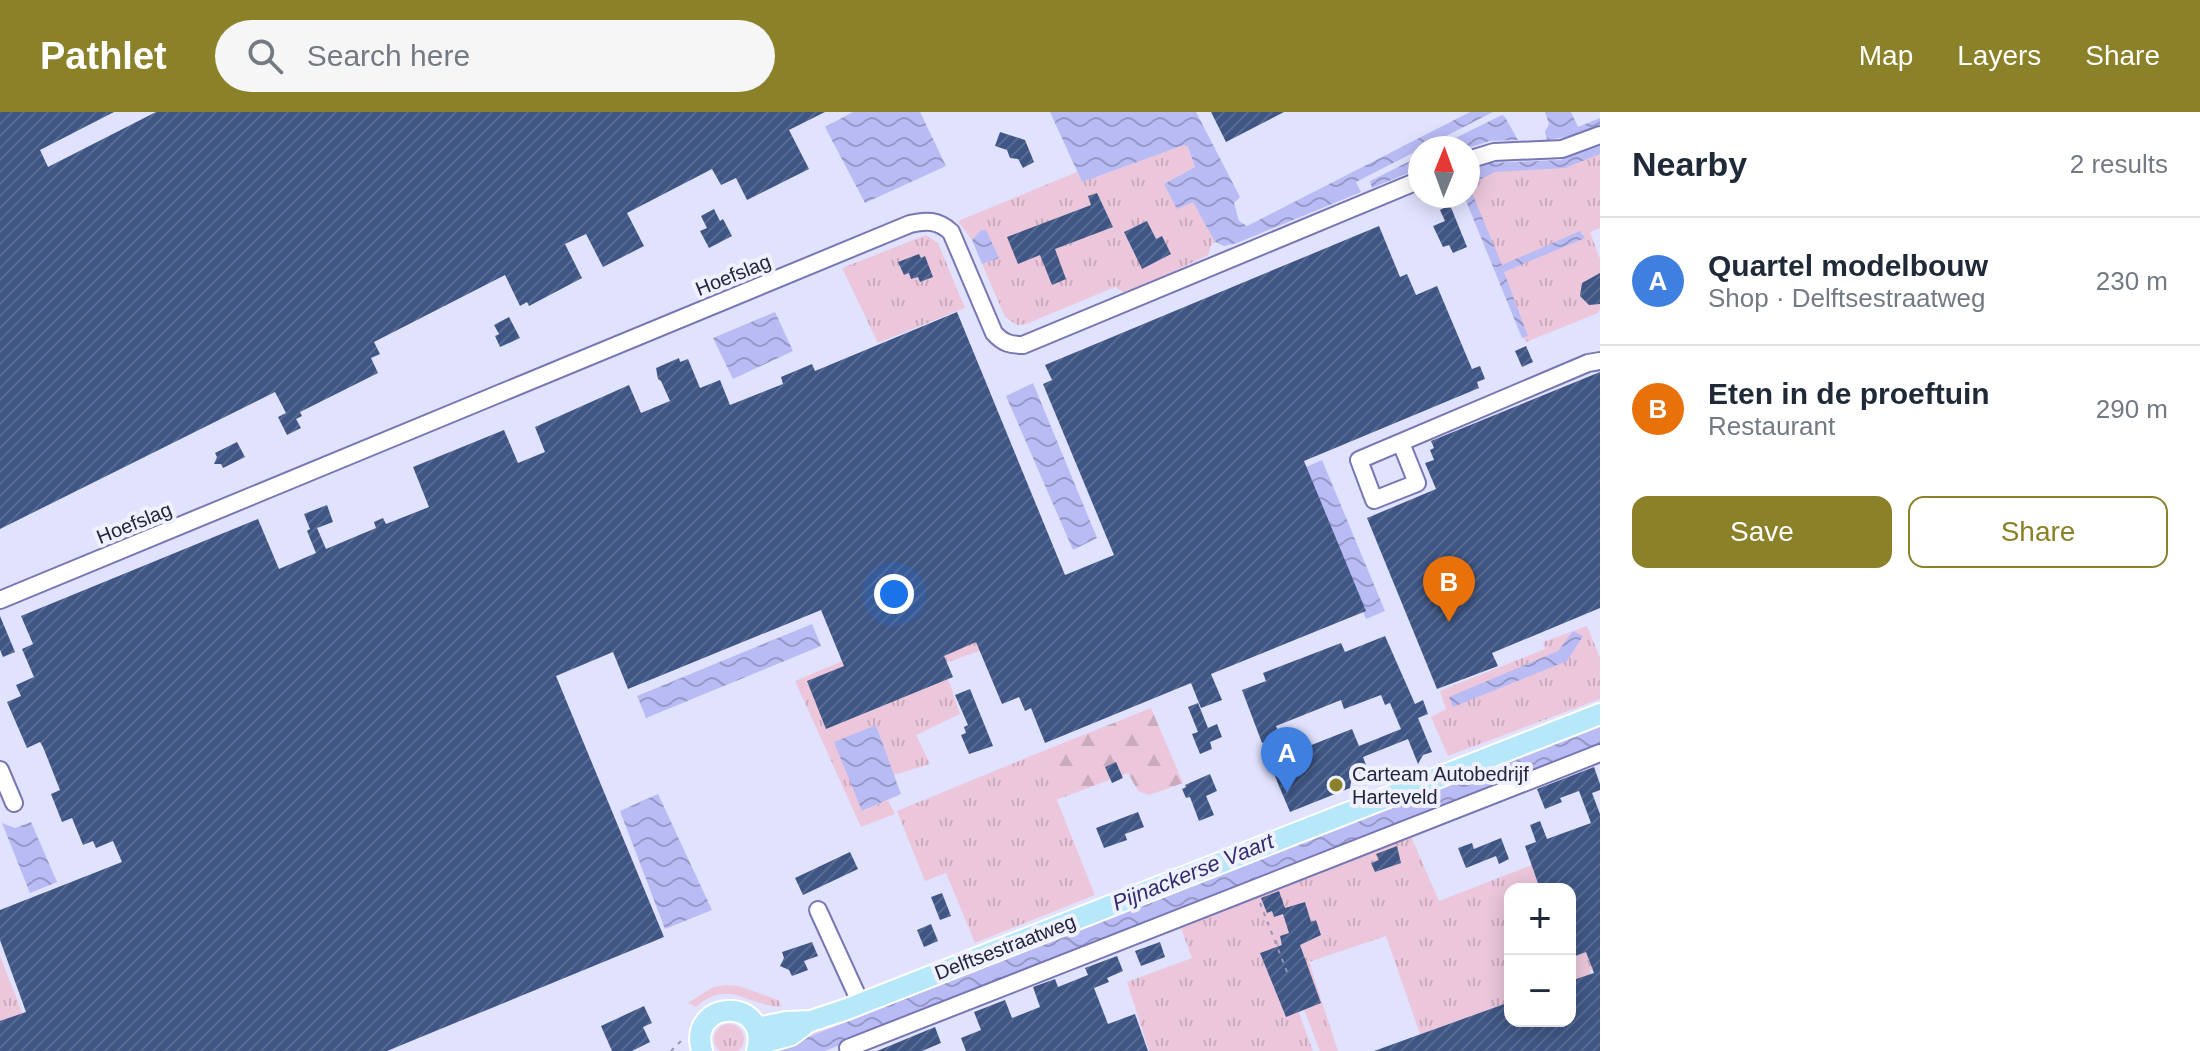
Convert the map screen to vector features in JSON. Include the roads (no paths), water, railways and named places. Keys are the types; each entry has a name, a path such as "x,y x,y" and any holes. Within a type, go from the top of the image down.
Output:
{"main road":[{"name":"Delftsestraatweg","path":"758,1041 786,1022 811,1021 861,1004 1600,714"},
{"path":"700,1050 702,1029 717,1013 741,1012 753,1022 758,1041"}],"street":[{"path":"1480,156 1494,152 1562,149 1600,135"},
{"name":"Hoefslag","path":"0,600 910,224 932,221 951,232 994,333 1011,345 1023,345 1408,185"},
{"path":"1401,443 1588,363 1600,361"},
{"name":"Delftsestraatweg","path":"848,1048 1600,753"},
{"path":"0,770 14,803"},
{"path":"818,910 861,1004"}],"water":[{"path":"853,112 920,112 946,166 865,203 825,127"},
{"path":"1050,112 1196,112 1240,197 1234,203 1239,221 1247,226 1408,144 1408,155 1356,182 1361,192 1224,246 1215,242 1193,202 1177,209 1164,184 1195,167 1187,144 1082,182"},
{"path":"1470,112 1493,112 1446,136 1423,136"},
{"path":"1545,112 1571,112 1578,127 1600,118 1600,125 1578,135 1547,140 1545,132 1549,124"},
{"path":"1502,115 1518,140 1480,144 1480,136 1459,136"},
{"path":"1600,146 1600,154 1565,168 1495,172 1480,180 1480,166 1487,163 1561,160"},
{"path":"1408,162 1408,173 1372,188 1370,181"},
{"path":"1469,208 1478,208 1502,265 1580,231 1585,238 1504,272 1528,336 1522,338"},
{"path":"981,230 986,230 999,258 982,264 972,240"},
{"path":"775,312 793,351 733,379 713,338"},
{"path":"1033,383 1097,538 1073,550 1006,396"},
{"path":"1322,460 1385,611 1366,619 1304,468"},
{"path":"812,624 821,646 646,718 637,696"},
{"path":"1573,631 1583,636 1567,661 1453,707 1449,697 1558,651"},
{"path":"1600,724 1600,744 825,1051 773,1051"},
{"path":"876,725 901,794 862,811 834,742"},
{"path":"658,794 712,910 665,929 620,811"},
{"path":"31,822 57,882 30,893 2,823 15,828"}],"place":[{"name":"Eten in de proeftuin","path":"1449,622"},
{"name":"Carteam Autobedrijf Harteveld","path":"1336,785"},
{"name":"Quartel modelbouw","path":"1287,793"}],"water label":[{"name":"Pijnackerse Vaart","path":"1193,872"}]}
